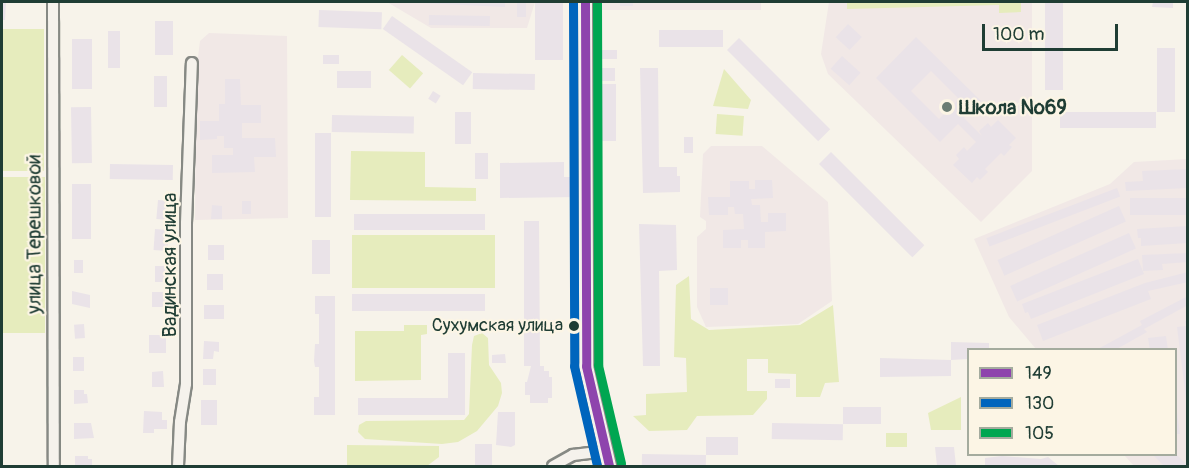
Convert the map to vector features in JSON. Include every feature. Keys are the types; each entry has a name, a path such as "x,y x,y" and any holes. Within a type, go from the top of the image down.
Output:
{"main road":[{"path":"585,2 586,356 591,394 609,466"}],"street":[{"name":"улица Терешковой","path":"53,2 54,466"},
{"name":"Вадинская улица","path":"178,466 180,422 186,384 186,223 192,63"},
{"path":"553,466 573,455 606,451"}],"shaded area":[{"path":"387,2 535,2 527,28 431,28"},
{"path":"597,2 761,2 761,10 597,10"},
{"name":"Школа №69","path":"829,2 1032,2 1032,171 981,222 828,74 821,54"},
{"path":"209,33 287,36 288,218 195,220 196,73 200,41"},
{"path":"711,146 762,146 828,202 832,301 798,324 706,327 697,307 697,237 706,229 706,221 700,217 703,154"},
{"path":"1187,159 1187,466 1134,466 1125,456 1177,456 1177,348 1035,348 1009,317 974,239 1110,184 1134,162"}],"green space":[{"path":"847,2 1021,2 1021,12 999,13 999,5 847,9"},
{"path":"2,29 44,29 44,171 2,171"},
{"path":"402,55 423,73 410,88 389,70"},
{"path":"724,69 751,100 748,109 713,106"},
{"path":"717,114 744,116 743,136 716,134"},
{"path":"351,151 425,152 425,187 476,188 476,201 350,200"},
{"path":"2,177 45,177 45,333 2,333"},
{"path":"352,235 495,235 495,288 352,288"},
{"path":"689,276 691,319 709,330 800,325 833,305 839,382 825,383 820,397 796,397 796,374 768,373 768,359 747,359 747,391 767,391 767,399 753,415 697,416 687,430 649,431 633,416 646,415 646,394 687,392 686,358 674,357 676,285"},
{"path":"404,325 427,325 427,334 421,335 421,380 355,381 355,331 404,331"},
{"path":"482,333 488,338 489,365 501,383 502,393 498,406 477,431 458,442 442,444 365,439 358,432 359,425 366,421 464,420 469,414 472,345 474,336"},
{"path":"961,397 961,430 931,430 928,413"},
{"path":"886,433 907,433 907,447 886,447"},
{"path":"347,445 439,446 439,457 427,466 347,466"}],"building":[{"path":"505,2 505,7 422,3"},
{"path":"517,2 526,2 526,17 517,17"},
{"path":"535,2 563,2 563,60 535,60"},
{"path":"620,2 633,2 633,6 620,6"},
{"path":"1045,2 1063,2 1063,90 1045,90"},
{"path":"1153,2 1173,2 1173,8 1152,7"},
{"path":"2,3 6,3 5,20 2,20"},
{"path":"319,10 382,12 381,29 318,27"},
{"path":"429,15 490,16 490,26 429,25"},
{"path":"392,16 472,72 463,85 383,29"},
{"path":"155,21 173,21 173,55 155,55"},
{"path":"848,24 862,37 850,50 836,37"},
{"path":"659,30 723,30 723,47 659,47"},
{"path":"108,31 120,31 120,68 108,68"},
{"path":"916,37 981,101 964,118 982,136 979,131 988,123 991,127 998,120 1016,138 1009,145 1012,147 1004,156 1001,153 985,169 988,172 980,180 977,177 972,183 953,165 959,159 956,155 964,147 967,151 976,142 958,124 940,142 876,78","holes":["931,71 959,99 939,119 911,91"]},
{"path":"739,38 830,129 818,141 727,50"},
{"path":"72,39 92,39 92,89 72,89"},
{"path":"1157,48 1175,48 1175,112 1157,112"},
{"path":"596,50 617,50 617,59 596,59"},
{"path":"323,55 339,55 339,64 323,64"},
{"path":"842,56 861,73 849,85 831,69"},
{"path":"600,68 615,68 615,81 600,81"},
{"path":"640,68 658,68 659,167 677,167 677,176 680,176 680,192 643,193"},
{"path":"337,71 371,71 371,88 337,88"},
{"path":"473,73 535,74 535,90 473,89"},
{"path":"154,76 167,76 167,107 154,107"},
{"path":"225,79 240,79 241,105 261,105 261,123 242,123 242,138 275,138 276,157 254,157 255,172 212,173 212,155 233,155 233,148 224,148 224,136 217,136 217,139 200,140 200,121 219,121 219,104 225,104"},
{"path":"600,84 616,84 616,141 600,141"},
{"path":"433,91 441,96 436,103 428,99"},
{"path":"71,107 91,107 92,163 72,163"},
{"path":"455,112 471,112 471,144 455,144"},
{"path":"1060,112 1156,112 1156,128 1060,128"},
{"path":"332,115 414,116 414,133 332,132"},
{"path":"315,133 331,133 331,217 315,217"},
{"path":"684,137 693,137 693,153 684,153"},
{"path":"831,152 924,245 912,257 819,164"},
{"path":"475,153 488,153 488,179 475,179"},
{"path":"564,162 564,177 575,177 576,197 500,198 500,163"},
{"path":"110,164 173,165 173,180 110,179"},
{"path":"1188,169 1188,188 1126,191 1125,182 1143,181 1142,171"},
{"path":"755,180 772,180 773,198 751,199 752,205 760,205 761,222 768,222 768,213 786,213 786,231 765,232 765,248 748,248 748,240 741,240 741,248 723,248 723,230 744,229 743,214 735,214 734,207 728,207 728,215 709,215 708,197 730,197 730,181 749,181 749,189 755,189"},
{"path":"72,184 91,184 91,239 72,239"},
{"path":"1117,188 1120,196 990,247 986,238"},
{"path":"1130,198 1188,198 1188,215 1130,215"},
{"path":"158,200 170,201 168,220 156,219"},
{"path":"242,201 251,201 251,214 242,214"},
{"path":"212,205 222,206 222,219 211,219"},
{"path":"1119,206 1126,222 1004,276 997,260"},
{"path":"354,214 485,214 485,230 354,230"},
{"path":"524,221 539,221 540,366 544,366 544,371 549,371 549,377 552,377 552,398 548,398 548,403 530,403 530,395 525,395 525,382 527,382 531,366 524,366"},
{"path":"639,224 676,225 677,270 659,271 660,366 643,366"},
{"path":"1188,226 1188,243 1141,246 1141,238 1138,238 1137,229"},
{"path":"155,229 169,230 168,251 154,250"},
{"path":"1129,233 1136,249 1017,301 1010,286"},
{"path":"312,240 330,240 330,274 312,274"},
{"path":"208,245 224,245 224,260 208,260"},
{"path":"1188,253 1188,262 1162,264 1163,270 1143,271 1142,255"},
{"path":"1138,259 1144,274 1031,319 1028,312 1025,313 1022,304"},
{"path":"74,260 83,260 83,273 74,273"},
{"path":"155,266 168,266 168,282 155,282"},
{"path":"1188,272 1188,282 1148,291 1151,299 1043,341 1037,325 1145,283"},
{"path":"207,274 223,274 223,290 207,290"},
{"path":"710,288 728,288 728,305 710,305"},
{"path":"72,291 90,295 90,308 72,304"},
{"path":"152,292 168,292 168,307 152,307"},
{"path":"352,294 485,294 485,311 352,311"},
{"path":"315,296 335,296 335,415 314,415 314,397 319,397 319,367 315,367 314,361 315,344 319,344 319,314 315,314"},
{"path":"1188,296 1188,305 1144,329 1147,332 1119,348 1100,348 1142,325 1140,321"},
{"path":"204,305 224,305 224,319 204,319"},
{"path":"1188,320 1188,399 1186,399 1177,327 1186,326 1185,321"},
{"path":"84,324 85,338 75,339 74,325"},
{"path":"149,335 166,335 166,353 149,353"},
{"path":"1166,336 1168,348 1150,348 1148,338"},
{"path":"204,341 219,342 219,352 214,351 213,359 203,359"},
{"path":"951,342 989,343 989,348 967,348 967,359 951,360"},
{"path":"448,353 465,353 465,415 358,415 358,398 448,398"},
{"path":"505,354 506,363 492,363 492,355"},
{"path":"73,357 84,357 84,371 73,371"},
{"path":"880,358 951,360 951,376 880,377"},
{"path":"203,369 216,369 216,385 203,385"},
{"path":"163,371 164,387 152,387 152,372"},
{"path":"775,379 790,379 790,388 775,388"},
{"path":"74,390 84,390 88,403 74,404"},
{"path":"201,400 217,400 217,425 201,425"},
{"path":"843,407 881,407 881,424 843,424"},
{"path":"144,411 162,412 162,420 167,420 167,429 154,429 154,433 143,433"},
{"path":"498,412 515,412 515,445 511,447 496,445"},
{"path":"1177,412 1180,434 1177,434"},
{"path":"74,423 91,423 94,438 74,439"},
{"path":"772,423 843,424 843,440 772,439"},
{"path":"706,437 738,437 738,455 706,455"},
{"path":"475,444 492,444 492,466 475,466"},
{"path":"935,447 954,447 956,466 937,466"},
{"path":"642,454 706,455 706,466 642,466"},
{"path":"1177,455 1188,466 1164,466 1154,456"},
{"path":"75,456 88,456 88,459 92,459 92,466 75,466"},
{"path":"1002,456 1041,459 1048,457 1059,466 985,466 985,458"}],"transit line":[{"name":"130","path":"573,2 574,366 597,466"},
{"name":"149","path":"585,2 586,366 609,466"},
{"name":"105","path":"597,2 598,365 621,463"}],"place":[{"name":"Школа №69","path":"947,107"},
{"name":"Сухумская улица","path":"574,326"}]}
